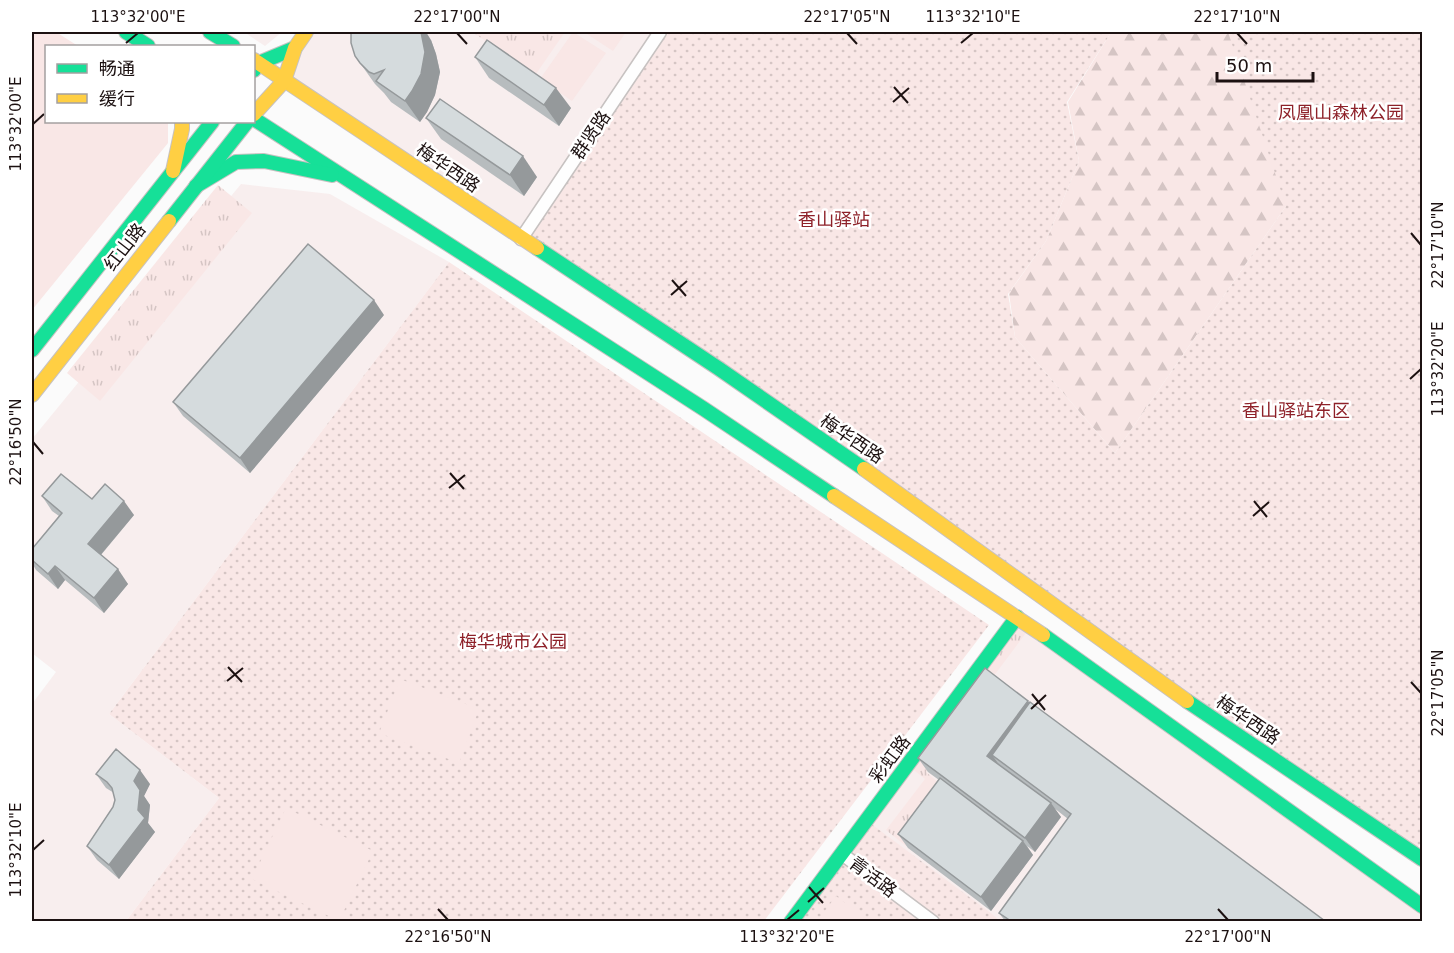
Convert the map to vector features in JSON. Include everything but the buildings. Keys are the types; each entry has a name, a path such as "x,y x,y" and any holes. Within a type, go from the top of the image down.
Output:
{"main road":[{"path":"126,32 145,45"},
{"path":"210,32 231,45"},
{"path":"255,113 284,81 295,48 306,32"},
{"path":"255,64 295,48"},
{"name":"梅华西路","path":"255,64 718,368 895,490 1209,717 1422,859"},
{"path":"255,120 704,409 1017,617 1422,906"},
{"path":"173,171 182,123"},
{"name":"红山路","path":"32,350 211,123"},
{"name":"红山路","path":"32,395 246,123"},
{"path":"196,186 236,162 264,161 343,177"},
{"name":"彩虹路","path":"791,921 1017,617"}],"street":[{"name":"群贤路","path":"521,239 660,32"},
{"name":"青活路","path":"842,854 933,921"}],"shaded area":[{"path":"244,32 282,32 265,46"},
{"path":"307,32 658,32 521,238 285,81"},
{"path":"241,184 330,194 449,262 109,714 219,798 126,921 32,921 32,704 56,672 32,653 32,439"},
{"path":"1017,617 1422,907 1422,921 934,921 843,854"}],"green space":[{"path":"32,32 56,32 76,45 45,45 45,123 168,123 168,143 32,310"},
{"path":"472,32 565,32 536,74"},
{"path":"573,32 606,53 572,101 540,79"},
{"path":"584,32 626,32 613,51"},
{"path":"660,32 1109,32 1110,34 1067,102 1079,161 1046,241 1008,294 1015,337 1115,453 1286,206 1228,32 1422,32 1422,841 1414,853 522,239"},
{"name":"凤凰山森林公园","path":"1109,32 1422,32 1422,361 1286,206 1115,453 1015,337 1009,293 1046,241 1079,161 1068,102 1110,34"},
{"path":"218,185 252,213 100,401 67,373"},
{"name":"梅华城市公园","path":"449,262 989,625 764,921 126,921 219,798 109,714"},
{"path":"1017,621 1029,629 926,772 947,790 906,846 886,830 925,779 910,767"},
{"path":"400,679 479,709 459,763 379,733"},
{"path":"286,808 373,851 339,921 252,879"},
{"path":"870,823 1000,921 938,921 847,854"},
{"path":"842,854 933,922 792,922"},
{"path":"836,896 868,920 817,921"}],"traffic: fast":[{"path":"126,32 146,45"},
{"path":"210,32 231,45"},
{"path":"255,69 259,63 295,48"},
{"path":"255,120 704,409 834,496"},
{"path":"32,350 211,123"},
{"path":"169,221 246,123"},
{"path":"196,186 236,162 264,161 332,175"},
{"path":"537,248 718,368 864,469"},
{"path":"791,922 1017,617"},
{"path":"1043,635 1422,906"},
{"path":"1187,701 1422,859"}],"traffic: slow":[{"path":"255,113 284,81 295,48 306,32"},
{"path":"255,61 537,248"},
{"path":"173,171 182,123"},
{"path":"32,395 169,221"},
{"path":"864,469 1187,701"},
{"path":"834,496 1043,635"}],"park label":[{"name":"香山驿站","path":"834,220"},
{"name":"香山驿站东区","path":"1296,411"}]}
